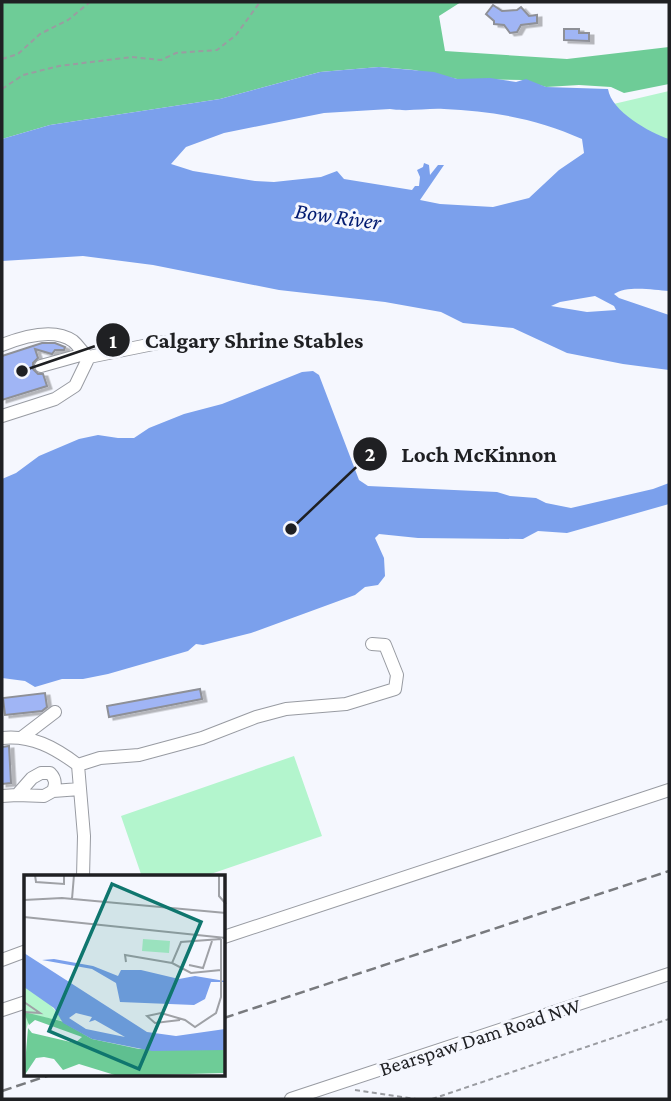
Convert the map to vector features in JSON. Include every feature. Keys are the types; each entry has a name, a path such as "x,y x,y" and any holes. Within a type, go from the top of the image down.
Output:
{"street":[{"path":"2,345 19,338 56,334 74,341 87,356"},
{"path":"41,366 163,342"},
{"path":"2,416 55,399 75,386 87,356"},
{"path":"78,765 100,758 139,755 202,738 256,717 286,709 346,704 395,690 397,675 385,645 372,644"},
{"path":"21,737 55,712"},
{"path":"2,738 21,737 40,741 59,750 78,765 85,836 83,875"},
{"path":"17,795 32,778 41,773 53,777 53,791"},
{"path":"2,796 39,796 53,791 80,789"},
{"path":"226,936 669,790"},
{"path":"2,960 24,952"},
{"name":"Bearspaw Dam Road NW","path":"292,1099 669,974"},
{"path":"2,1010 24,1003"}],"path":[{"path":"2,59 18,54 40,34 68,20 90,2"},
{"path":"2,89 23,75 59,66 132,57 161,60 176,53 217,50 236,35 260,2"},
{"path":"432,1099 669,1019"},
{"path":"354,1090 416,1099"}],"green space":[{"path":"2,2 461,2 439,16 445,51 567,59 669,47 669,84 624,93 611,87 546,87 523,80 457,79 414,70 379,67 320,72 220,99 50,125 2,139"},
{"path":"669,91 669,153 605,106"},
{"path":"294,756 322,836 208,875 141,875 121,816"}],"water":[{"name":"Bow River","path":"379,67 434,72 457,79 490,78 516,82 526,79 546,87 608,89 616,105 624,113 652,132 669,139 669,291 633,289 614,294 669,315 669,370 567,353 513,328 463,323 441,312 385,302 279,290 153,265 83,256 2,261 2,139 50,125 220,99 320,72","holes":["390,109 462,110 515,117 582,139 584,153 559,170 529,198 493,207 420,200 444,165 438,165 430,175 429,165 424,163 423,167 417,170 420,177 419,186 412,190 344,179 337,171 321,177 274,182 193,171 171,164 186,147 224,133 324,113","595,296 614,306 616,310 587,312 551,306"]},
{"path":"313,371 319,375 359,480 368,486 497,492 536,498 571,508 669,483 669,504 567,533 538,531 523,539 418,538 379,534 375,538 384,558 385,576 378,585 365,587 355,595 251,633 203,645 196,644 188,651 108,674 83,679 62,679 35,687 25,681 2,678 2,479 16,473 39,456 79,439 98,435 134,438 149,428 184,414 222,404 302,372"}],"building":[{"path":"493,5 502,11 517,10 521,7 529,16 537,15 537,23 521,25 517,32 510,33 504,25 494,24 486,14"},
{"path":"564,29 579,29 579,33 589,33 589,41 564,40"},
{"path":"42,343 55,343 65,347 64,350 55,350 52,354 35,349 38,358 33,363 33,369 38,374 43,374 47,386 2,400 2,356"},
{"path":"200,689 202,699 109,717 107,706"},
{"path":"45,693 47,707 42,711 5,715 3,698"},
{"path":"9,746 11,783 2,784 2,747"}],"railway":[{"path":"226,1017 669,871"},
{"path":"2,1091 47,1076"}],"place":[{"name":"Calgary Shrine Stables","path":"22,371"},
{"name":"Loch McKinnon","path":"291,529"}]}
